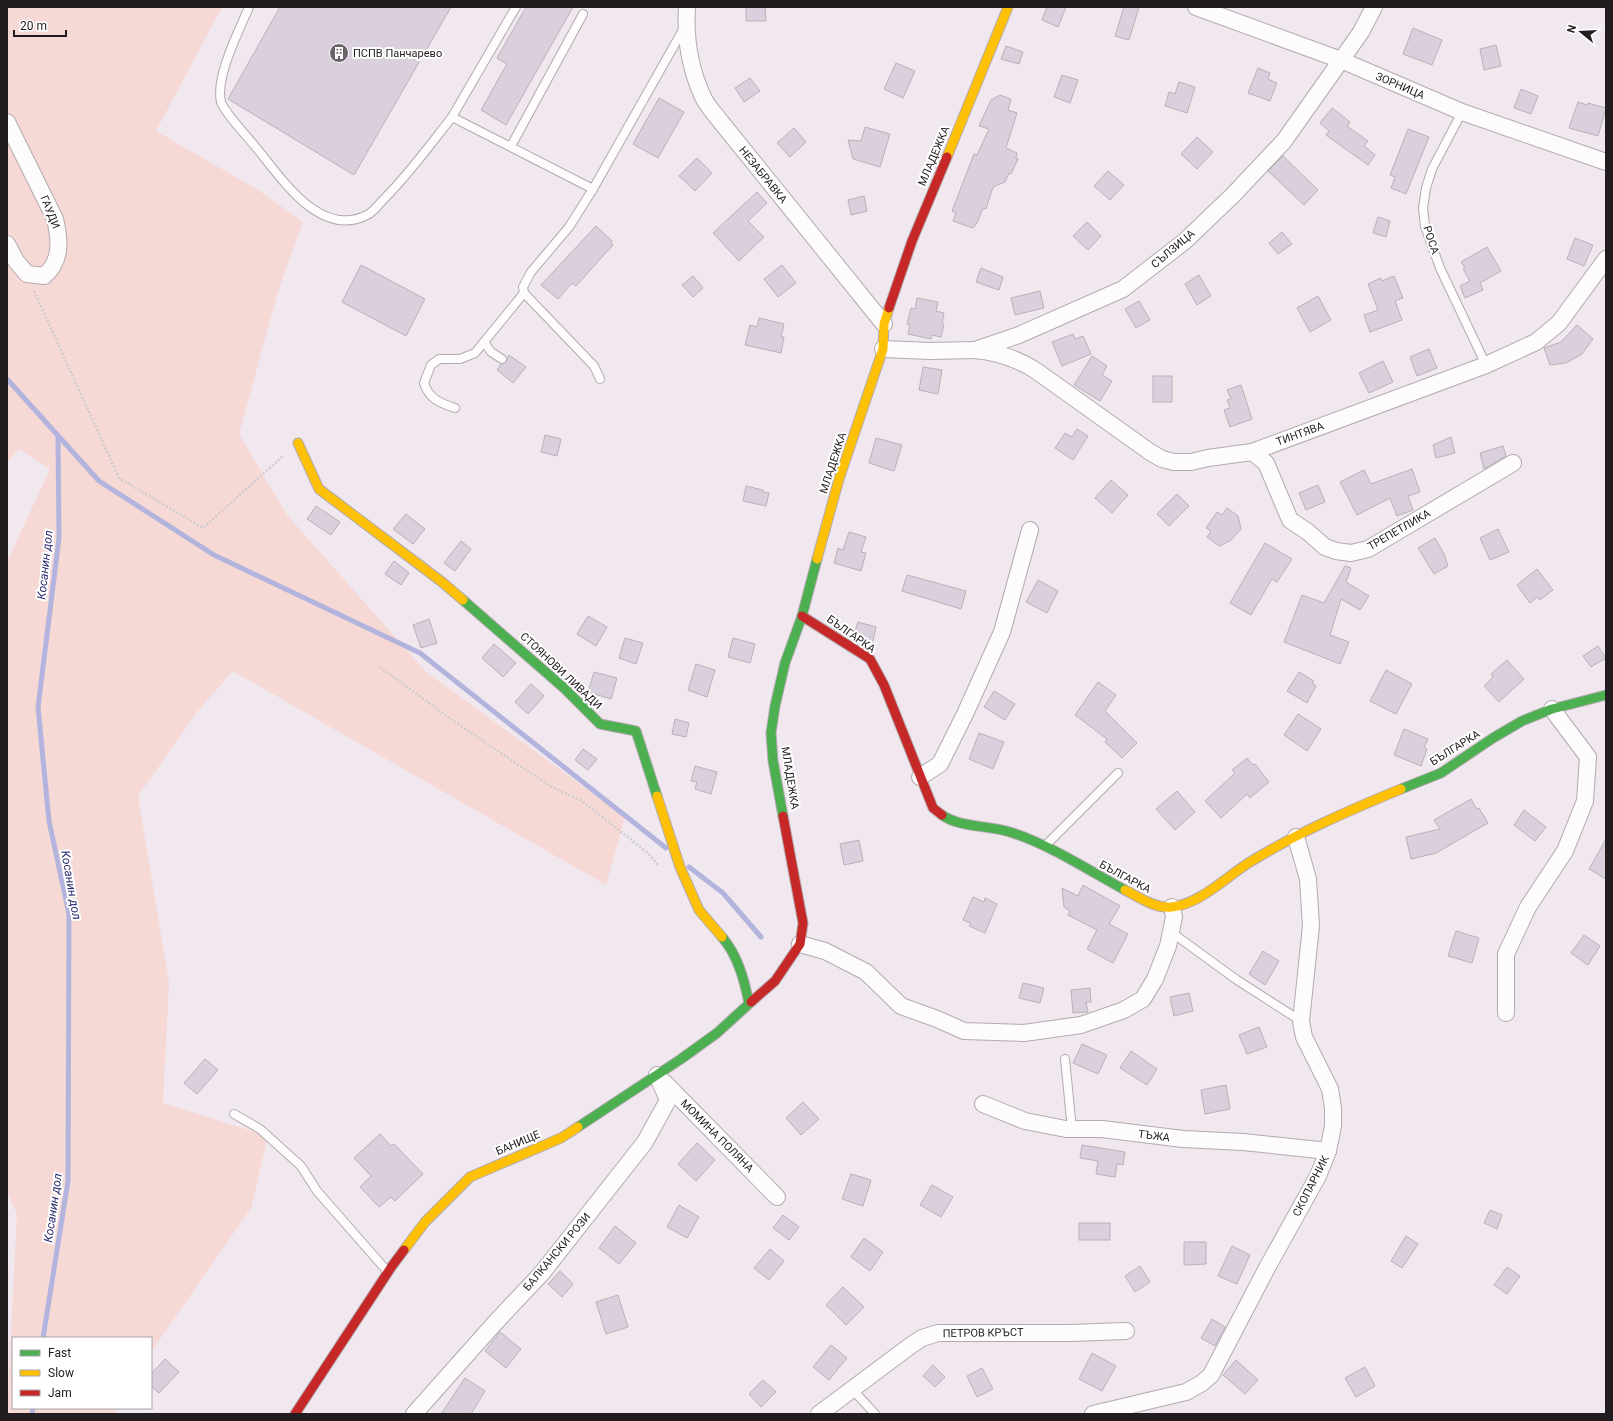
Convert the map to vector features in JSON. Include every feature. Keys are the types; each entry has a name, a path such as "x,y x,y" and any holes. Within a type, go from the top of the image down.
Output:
{"street":[{"name":"НЕЗАБРАВКА","path":"687,7 686,26 691,61 703,98 720,122 884,324"},
{"name":"МЛАДЕЖКА","path":"800,944 803,923 773,761 771,733 785,663 802,616 839,479 883,349 884,324 915,234 1008,7"},
{"name":"ЗОРНИЦА","path":"1196,7 1341,60 1462,112 1606,162"},
{"name":"СЪЛЗИЦА","path":"883,349 930,351 975,350 1018,335 1123,289 1185,241 1233,195 1284,141 1361,32 1374,7"},
{"name":"ГАУДИ","path":"7,122 55,219 59,236 58,253 53,269 44,276 27,274"},
{"path":"7,244 16,261 27,274"},
{"name":"ТИНТЯВА","path":"975,350 993,351 1023,363 1162,459 1174,462 1191,462 1252,452 1486,365 1536,342 1559,323 1606,259"},
{"name":"СТОЯНОВИ ЛИВАДИ","path":"298,443 319,489 442,582 564,688 600,724 636,731 680,867 699,910 731,948 744,977 750,1004"},
{"name":"ТРЕПЕТЛИКА","path":"1252,452 1266,463 1290,520 1308,532 1325,547 1336,551 1351,553 1368,549 1513,463"},
{"path":"920,777 940,764 965,714 1002,632 1030,530"},
{"name":"БЪЛГАРКА","path":"802,616 870,660 884,685 933,808 945,817 958,822 1011,832 1044,846 1153,905 1172,907 1199,898 1250,862 1296,838 1374,800 1441,773 1522,721 1552,709 1606,695"},
{"path":"1506,1013 1506,954 1528,907 1565,851 1585,801 1588,757 1552,709"},
{"name":"СКОПАРНИК","path":"1093,1414 1186,1392 1202,1383 1211,1375 1268,1266 1318,1176 1328,1151 1333,1126 1333,1108 1330,1089 1304,1037 1301,1021 1311,926 1308,879 1296,838"},
{"path":"800,944 825,951 866,972 901,1006 964,1031 1024,1032 1081,1025 1124,1010 1143,999 1154,979 1168,946 1174,917 1172,907"},
{"name":"БАНИЩЕ","path":"295,1414 388,1272 425,1222 470,1177 561,1138 657,1075 717,1033 776,980 800,944"},
{"name":"МОМИНА ПОЛЯНА","path":"657,1075 777,1197"},
{"name":"БАЛКАНСКИ РОЗИ","path":"414,1414 494,1324 542,1273 645,1142 668,1100 657,1075"},
{"name":"ТЪЖА","path":"983,1104 1025,1121 1072,1129 1102,1129 1183,1140 1243,1142 1328,1151"},
{"name":"ПЕТРОВ КРЪСТ","path":"818,1414 916,1342 922,1338 938,1333 1070,1333 1126,1331"}],"lane":[{"path":"249,7 224,69 220,88 221,103 235,123 297,197 312,210 324,216 348,221 370,213 394,189 452,117 516,7"},
{"path":"511,146 583,14"},
{"path":"600,379 594,366 524,293 522,287 531,272 569,227 593,189 686,26"},
{"name":"РОСА","path":"1462,112 1432,169 1426,188 1424,214 1425,226 1440,268 1486,365"},
{"path":"452,117 593,189"},
{"path":"455,408 433,399 426,391 424,383 431,365 439,359 460,359 475,353 524,293"},
{"path":"484,342 491,352 502,359"},
{"path":"1044,846 1118,773"},
{"path":"1171,932 1237,980 1301,1021"},
{"path":"1065,1059 1072,1129"},
{"path":"234,1114 260,1129 301,1166 317,1191 388,1272"},
{"path":"852,1389 875,1414"}],"path":[{"path":"27,274 119,478 202,528 298,443"},
{"path":"380,667 448,717 523,768 552,787 582,801 648,853 663,870"}],"shaded area":[{"path":"7,7 222,7 156,131 258,190 303,222 278,291 239,434 287,515 426,672 625,817 606,885 233,671 197,712 138,796 169,983 163,1103 268,1136 251,1208 152,1351 152,1337 12,1337 12,1409 117,1409 114,1414 7,1414 17,1214 7,1192 7,562 50,469 19,449 7,462"}],"building":[{"name":"ПСПВ Панчарево","path":"280,7 451,7 354,175 228,99"},
{"path":"526,7 573,7 506,125 481,110 507,64 497,58"},
{"path":"746,7 765,7 766,21 746,21"},
{"path":"1047,7 1066,7 1058,27 1042,20"},
{"path":"1124,7 1139,7 1129,40 1115,36"},
{"path":"1413,28 1442,40 1432,65 1403,54"},
{"path":"1496,45 1501,66 1484,70 1480,49"},
{"path":"1006,46 1023,52 1019,64 1001,59"},
{"path":"896,63 915,71 903,98 884,89"},
{"path":"1258,68 1270,73 1268,79 1277,83 1270,101 1248,93"},
{"path":"1062,75 1078,80 1070,103 1054,97"},
{"path":"750,78 760,91 744,102 735,88"},
{"path":"1179,82 1195,87 1187,113 1165,106 1169,92 1175,94"},
{"path":"1521,89 1538,96 1531,114 1514,108"},
{"path":"1000,95 1011,99 1008,110 1017,113 1006,148 1017,153 1016,158 1018,159 1011,174 1009,173 1005,182 993,187 986,209 983,208 977,223 973,228 953,221 956,213 952,211 974,154 977,155 989,129 979,126 991,100"},
{"path":"659,98 684,112 658,158 633,144"},
{"path":"1578,102 1606,108 1598,136 1569,128"},
{"path":"1332,108 1350,122 1347,126 1368,141 1364,146 1375,155 1368,165 1326,135 1329,131 1320,123"},
{"path":"865,127 890,134 880,167 853,159 848,140 861,141"},
{"path":"794,128 806,142 790,157 777,143"},
{"path":"1408,129 1429,137 1406,194 1391,188 1395,177 1390,175"},
{"path":"1197,137 1213,152 1197,169 1181,154"},
{"path":"1283,156 1318,190 1304,205 1268,171"},
{"path":"697,158 712,173 695,191 679,176"},
{"path":"1108,171 1124,185 1110,200 1094,186"},
{"path":"757,192 767,203 748,221 764,237 739,261 713,233"},
{"path":"864,196 867,211 851,215 848,200"},
{"path":"1378,217 1390,221 1386,237 1373,233"},
{"path":"1087,222 1101,236 1088,250 1073,236"},
{"path":"596,226 612,241 611,243 613,245 576,286 572,283 558,299 541,285"},
{"path":"1282,232 1292,244 1278,254 1269,243"},
{"path":"1575,238 1593,245 1584,266 1567,259"},
{"path":"1487,247 1501,271 1480,283 1483,290 1465,298 1460,286 1470,281 1461,262"},
{"path":"361,265 425,299 406,336 342,302"},
{"path":"782,265 796,283 778,297 764,279"},
{"path":"981,268 1003,277 999,290 976,282"},
{"path":"1199,275 1211,296 1197,305 1185,284"},
{"path":"693,276 703,288 693,297 682,285"},
{"path":"1394,276 1403,298 1395,301 1402,320 1370,332 1364,315 1378,310 1368,284 1381,278 1382,281"},
{"path":"1040,291 1044,308 1015,315 1011,298"},
{"path":"1318,296 1331,320 1310,332 1297,308"},
{"path":"917,298 938,302 936,311 944,313 942,323 944,324 941,337 932,335 931,339 908,334 910,325 907,324 911,308 915,309"},
{"path":"1139,301 1150,320 1136,328 1125,309"},
{"path":"759,318 784,324 781,337 784,337 781,353 745,345 750,325 757,327"},
{"path":"1577,325 1593,339 1582,354 1566,363 1550,365 1544,348 1561,342"},
{"path":"1073,334 1075,339 1083,336 1091,354 1062,366 1052,342"},
{"path":"1429,349 1437,368 1417,376 1410,357"},
{"path":"509,355 526,367 513,383 497,370 501,364 506,362"},
{"path":"1092,356 1107,366 1102,375 1112,381 1100,401 1074,385"},
{"path":"1383,361 1393,382 1369,393 1359,373"},
{"path":"923,367 942,370 938,394 919,390"},
{"path":"1153,376 1172,376 1172,402 1153,402"},
{"path":"1241,385 1252,419 1230,427 1224,410 1230,408 1227,400 1231,399 1227,390"},
{"path":"1077,429 1088,436 1073,460 1055,448 1065,433 1072,437"},
{"path":"545,435 561,439 557,456 541,452"},
{"path":"1451,437 1455,453 1436,458 1433,445"},
{"path":"876,438 902,445 894,471 869,463"},
{"path":"1503,446 1506,456 1484,469 1480,453"},
{"path":"1412,469 1420,492 1408,496 1413,510 1397,516 1390,498 1357,515 1340,482 1364,470 1371,484"},
{"path":"1111,480 1128,495 1112,513 1095,498"},
{"path":"1318,485 1325,502 1306,510 1299,493"},
{"path":"746,486 769,493 766,506 743,501"},
{"path":"1177,494 1189,506 1169,526 1157,514"},
{"path":"316,506 340,522 331,535 307,519"},
{"path":"1227,508 1238,516 1241,529 1230,541 1219,546 1207,537 1211,531 1206,528 1217,512 1222,515"},
{"path":"406,514 425,529 413,544 393,529"},
{"path":"1498,529 1509,552 1490,560 1480,538"},
{"path":"849,532 866,537 861,552 866,553 861,571 834,563 838,548 843,550"},
{"path":"1435,538 1444,554 1448,566 1434,574 1418,548"},
{"path":"461,541 471,549 455,571 444,563"},
{"path":"1265,543 1292,559 1277,582 1272,579 1251,615 1230,603"},
{"path":"394,561 409,573 401,585 385,574"},
{"path":"1345,566 1351,568 1346,582 1369,596 1360,610 1341,599 1330,635 1349,642 1340,664 1284,642 1302,595 1324,603"},
{"path":"1537,569 1553,590 1540,600 1537,597 1530,603 1517,585"},
{"path":"907,575 966,591 961,609 902,591"},
{"path":"1038,580 1058,591 1047,613 1026,602"},
{"path":"588,616 607,627 596,646 577,634"},
{"path":"429,619 437,643 421,648 413,625"},
{"path":"858,622 876,627 872,646 854,634"},
{"path":"625,638 643,643 636,664 619,658"},
{"path":"733,638 755,644 750,663 728,657"},
{"path":"494,644 516,663 503,677 482,658"},
{"path":"1598,646 1606,658 1591,667 1583,656"},
{"path":"1507,660 1524,679 1499,702 1484,686 1493,677 1491,674"},
{"path":"696,664 715,670 707,697 688,690"},
{"path":"1386,670 1412,684 1396,714 1370,701"},
{"path":"594,672 617,678 611,699 588,692"},
{"path":"1299,672 1314,681 1312,683 1316,686 1307,703 1287,691"},
{"path":"1098,682 1116,695 1105,711 1137,743 1122,758 1105,742 1107,739 1075,715"},
{"path":"531,684 544,696 528,714 515,702"},
{"path":"994,691 1015,704 1005,720 984,707"},
{"path":"1298,714 1321,729 1307,751 1284,735"},
{"path":"675,719 689,723 686,737 672,734"},
{"path":"1404,729 1428,739 1424,747 1427,749 1421,766 1394,755"},
{"path":"979,733 1004,742 993,769 969,759"},
{"path":"583,749 597,759 588,770 575,760"},
{"path":"1247,758 1253,765 1255,764 1269,782 1250,798 1247,794 1221,818 1205,801 1235,773 1232,770"},
{"path":"695,766 717,772 711,794 695,789 697,782 691,781"},
{"path":"1177,791 1195,812 1175,830 1156,809"},
{"path":"1471,799 1477,809 1479,808 1488,823 1436,853 1411,859 1406,837 1440,829 1434,820"},
{"path":"1524,810 1546,827 1535,841 1514,825"},
{"path":"1606,839 1606,879 1589,869"},
{"path":"859,840 863,861 844,865 840,844"},
{"path":"1083,885 1120,906 1109,924 1128,934 1113,963 1087,949 1097,930 1068,915 1070,911 1064,907 1062,888 1078,896"},
{"path":"973,897 984,902 985,898 997,904 985,933 969,926 971,923 963,920"},
{"path":"1456,931 1479,938 1472,963 1448,956"},
{"path":"1584,935 1600,946 1588,965 1571,953"},
{"path":"1263,951 1279,961 1265,985 1249,974"},
{"path":"1023,983 1044,988 1040,1003 1019,998"},
{"path":"1090,988 1091,1002 1086,1002 1088,1012 1073,1013 1071,990"},
{"path":"1189,993 1193,1011 1174,1016 1170,997"},
{"path":"1259,1027 1267,1047 1247,1054 1239,1035"},
{"path":"1082,1044 1107,1055 1098,1074 1073,1063"},
{"path":"1131,1051 1157,1069 1147,1085 1120,1068"},
{"path":"205,1059 218,1070 197,1094 184,1083"},
{"path":"1226,1085 1230,1109 1205,1114 1201,1090"},
{"path":"803,1102 819,1119 801,1135 786,1118"},
{"path":"380,1134 391,1146 394,1144 423,1174 395,1201 391,1197 379,1207 360,1187 371,1176 354,1158"},
{"path":"697,1143 715,1160 696,1181 678,1164"},
{"path":"1082,1145 1125,1152 1123,1165 1117,1164 1115,1177 1096,1174 1098,1161 1080,1158"},
{"path":"851,1174 871,1180 863,1206 842,1199"},
{"path":"932,1185 953,1197 941,1217 920,1205"},
{"path":"679,1205 699,1217 687,1238 667,1227"},
{"path":"1490,1210 1502,1215 1497,1229 1484,1223"},
{"path":"783,1215 799,1227 789,1240 773,1228"},
{"path":"1079,1223 1110,1223 1110,1240 1079,1240"},
{"path":"615,1226 636,1243 619,1264 599,1248"},
{"path":"1406,1236 1418,1244 1402,1268 1391,1261"},
{"path":"864,1238 883,1252 870,1271 851,1257"},
{"path":"1184,1242 1206,1242 1206,1264 1184,1265"},
{"path":"1232,1246 1250,1255 1237,1284 1218,1276"},
{"path":"770,1249 784,1261 769,1280 754,1268"},
{"path":"1140,1266 1150,1282 1135,1292 1125,1276"},
{"path":"1507,1267 1520,1276 1507,1294 1494,1285"},
{"path":"560,1271 573,1284 562,1297 548,1284"},
{"path":"843,1287 864,1307 846,1325 826,1305"},
{"path":"618,1295 628,1327 606,1334 596,1302"},
{"path":"1212,1319 1225,1327 1215,1346 1201,1338"},
{"path":"500,1332 521,1349 506,1368 485,1351"},
{"path":"831,1345 847,1358 829,1380 813,1367"},
{"path":"1092,1353 1116,1366 1102,1391 1079,1379"},
{"path":"165,1359 179,1372 159,1393 152,1387 152,1373"},
{"path":"1236,1360 1258,1380 1245,1394 1223,1375"},
{"path":"933,1365 945,1377 935,1387 923,1376"},
{"path":"1365,1367 1375,1386 1356,1397 1345,1378"},
{"path":"982,1368 993,1389 977,1397 967,1376"},
{"path":"465,1378 485,1391 471,1414 441,1414"},
{"path":"763,1380 776,1392 761,1407 749,1394"}],"waterway":[{"path":"7,379 99,481 214,555 420,653 666,848"},
{"name":"Косанин дол","path":"43,1337 68,1181 69,914 49,821 38,707 59,538 58,436"},
{"path":"689,867 723,893 761,937"},
{"name":"Косанин дол","path":"32,1414 33,1409"}],"traffic: fast":[{"path":"783,816 773,761 771,733 775,706 785,663 802,616 817,559"},
{"path":"463,600 564,688 600,724 636,731 657,796"},
{"path":"1401,789 1441,773 1493,738 1522,721 1552,709 1606,695"},
{"path":"942,815 958,822 1005,830 1027,838 1056,851 1125,890"},
{"path":"722,937 728,944 740,968 749,1003"},
{"path":"578,1127 681,1059 717,1033 751,1002"}],"traffic: slow":[{"path":"947,157 1008,7"},
{"path":"817,559 839,479 883,349 884,324 889,308"},
{"path":"298,443 319,489 442,582 463,600"},
{"path":"1125,890 1147,902 1159,906 1172,907 1193,901 1213,889 1250,862 1286,841 1401,789"},
{"path":"657,796 680,867 699,910 722,937"},
{"path":"404,1250 425,1222 470,1177 561,1138 578,1127"}],"traffic: jam":[{"path":"889,308 912,241 947,157"},
{"path":"802,616 870,659 884,685 933,808 942,815"},
{"path":"751,1002 775,981 800,944 803,923 783,816"},
{"path":"295,1414 404,1250"}],"place":[{"name":"ПСПВ Панчарево","path":"339,53"}]}
